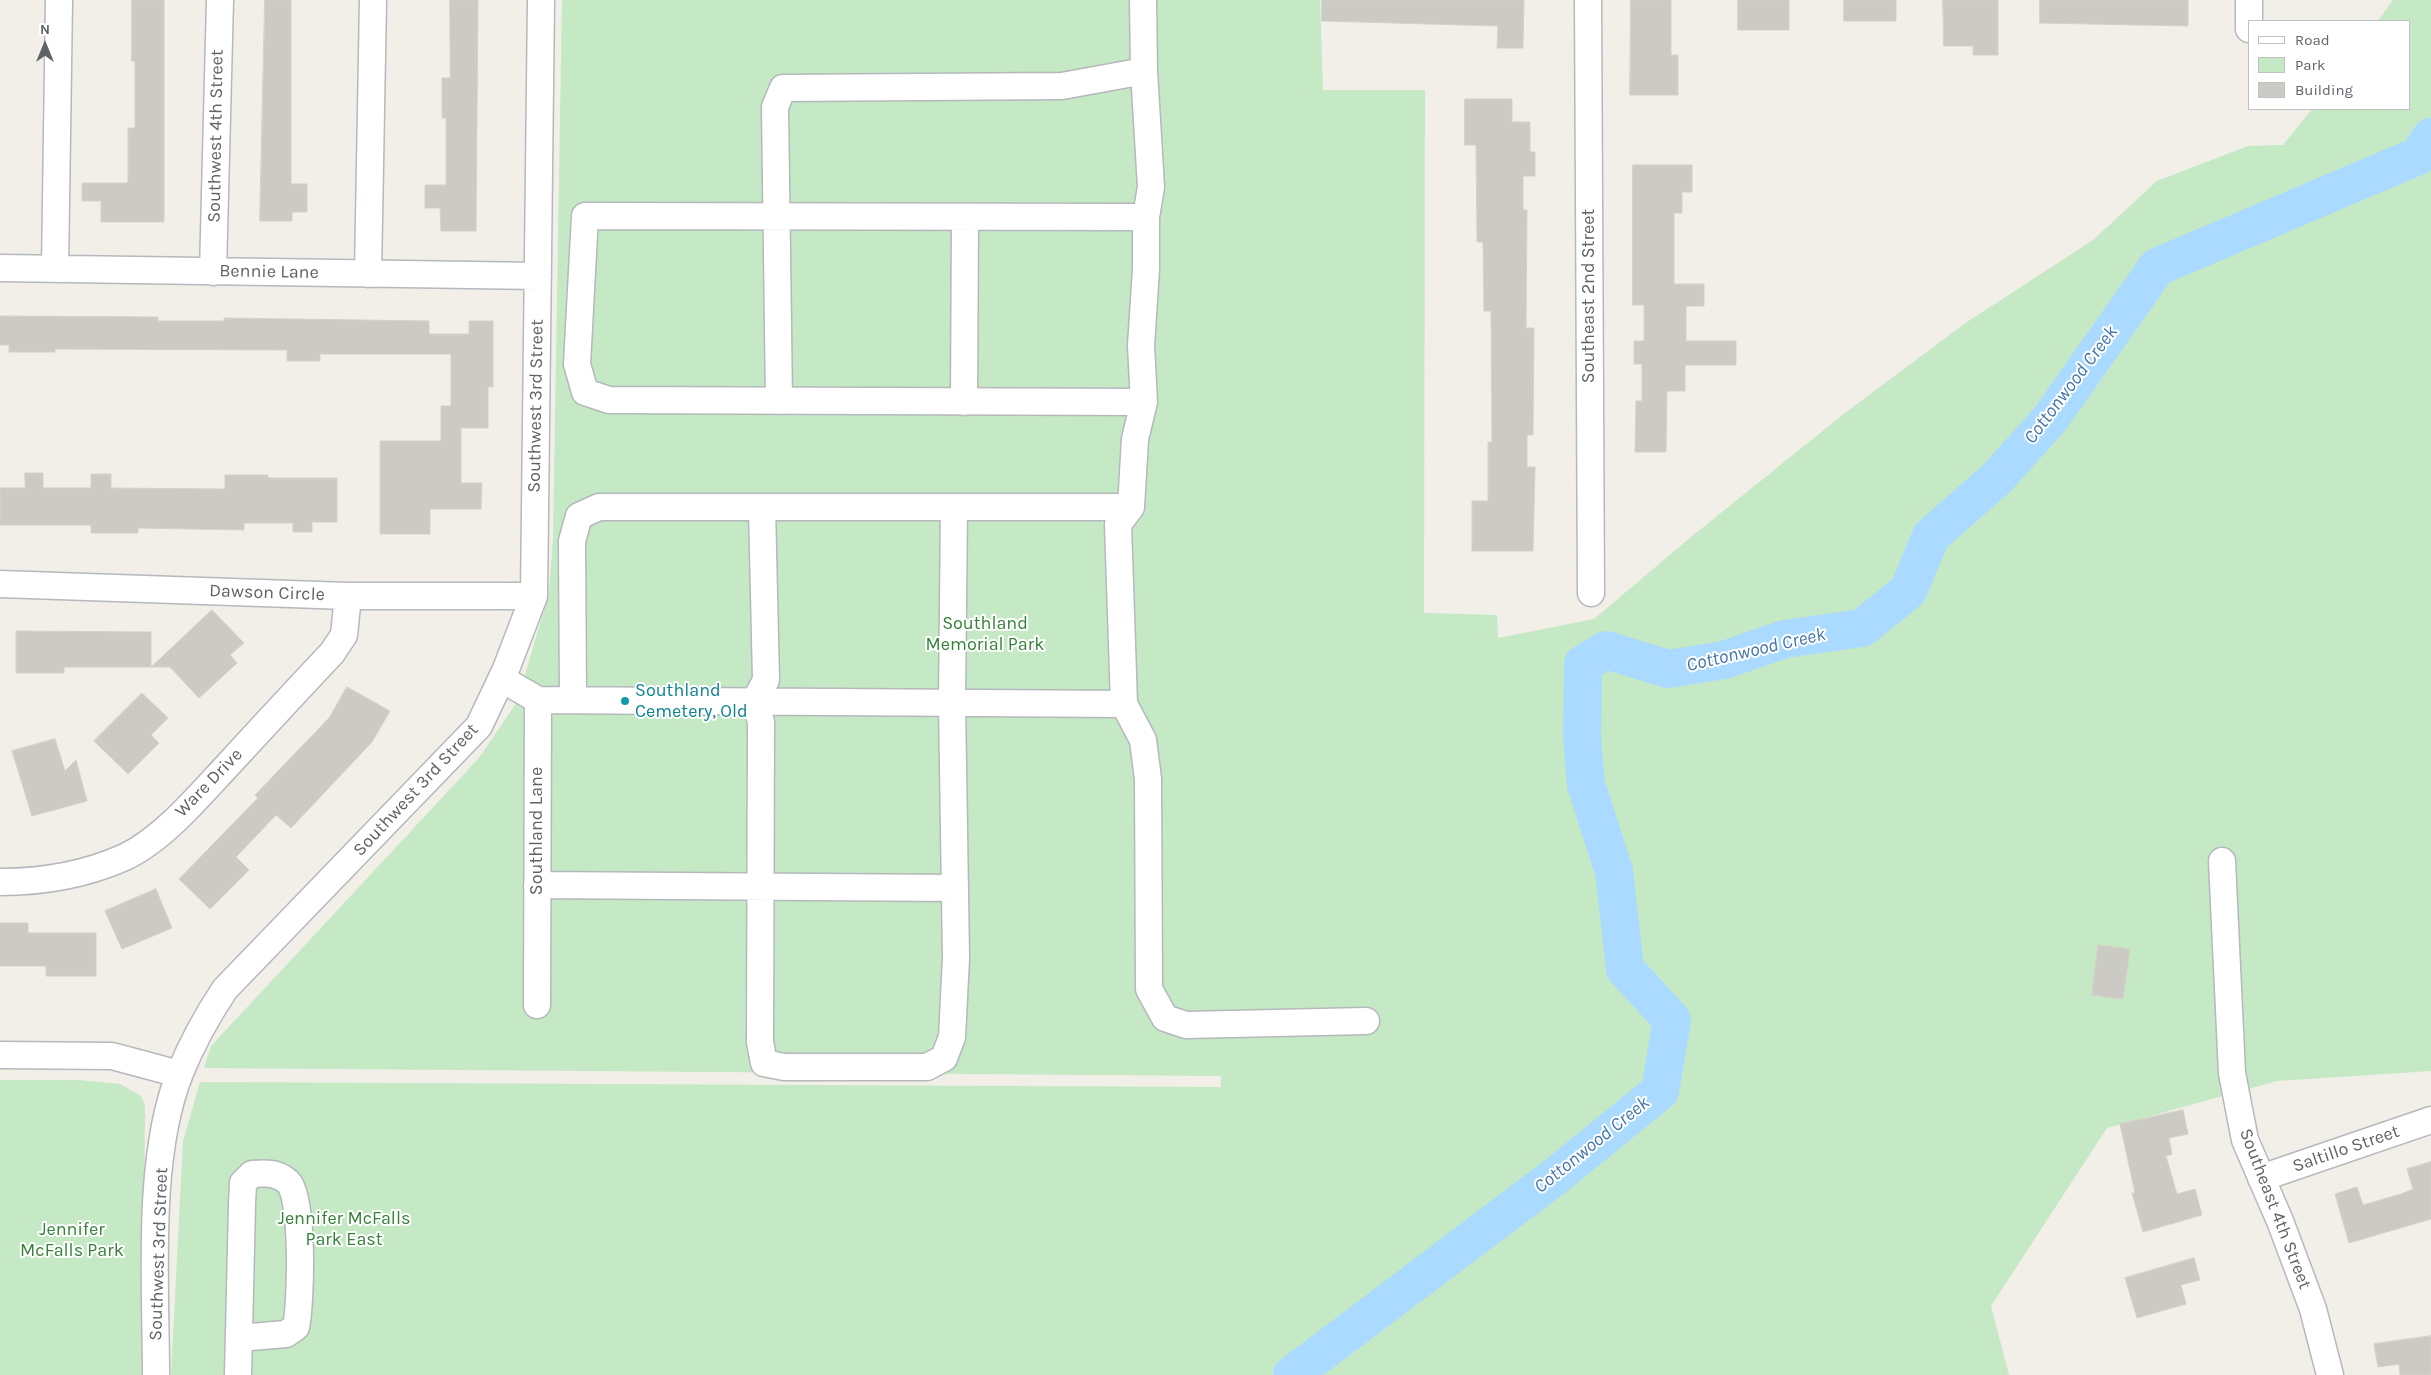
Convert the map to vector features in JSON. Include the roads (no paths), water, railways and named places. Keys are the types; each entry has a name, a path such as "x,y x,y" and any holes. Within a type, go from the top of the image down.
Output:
{"street":[{"path":"55,269 59,0"},
{"name":"Southwest 4th Street","path":"213,272 220,0"},
{"path":"368,274 373,0"},
{"name":"Southwest 3rd Street","path":"156,1375 157,1196 163,1144 179,1074 200,1027 225,989 478,726 502,678 534,596 541,0"},
{"path":"1143,0 1144,71 1151,187 1146,217 1146,268 1141,346 1144,402 1135,439 1131,507 1118,524 1124,704 1143,740 1148,789 1149,989 1164,1018 1186,1024 1366,1021"},
{"name":"Southeast 2nd Street","path":"1588,0 1592,593"},
{"path":"2249,20 2250,0"},
{"path":"779,401 774,107 783,88 1062,86 1144,71"},
{"path":"1144,402 609,400 585,392 577,364 585,216 1146,217"},
{"path":"964,402 965,217"},
{"name":"Bennie Lane","path":"0,268 538,276"},
{"path":"537,307 579,307"},
{"path":"573,700 572,541 579,516 599,507 1131,507"},
{"path":"762,507 766,680 755,701 761,722 760,1042 764,1062 784,1068 927,1068 944,1058 952,1037 956,958 952,702 954,507"},
{"name":"Dawson Circle","path":"0,584 348,596 534,596"},
{"name":"Ware Drive","path":"0,882 20,882 71,875 126,856 159,834 202,793 332,652 344,635 348,596"},
{"path":"502,678 538,700 1124,704"},
{"name":"Southland Lane","path":"536,1005 538,700"},
{"name":"Southeast 4th Street","path":"2222,861 2232,1074 2245,1140 2314,1309 2330,1375"},
{"path":"537,885 954,888"},
{"path":"0,1055 112,1056 179,1074"},
{"name":"Saltillo Street","path":"2261,1178 2431,1120"},
{"path":"238,1375 243,1183 252,1174 272,1173 289,1182 298,1202 301,1306 296,1326 286,1334 239,1338"}],"waterway":[{"name":"Cottonwood Creek","path":"1292,1375 1557,1175 1660,1091 1672,1020 1625,969 1614,871 1586,785 1582,737 1583,664 1606,650 1668,669 1724,660 1785,639 1862,628 1908,591 1931,536 1997,478 2050,419 2157,267 2418,156 2431,137"}],"place":[{"name":"Southland Cemetery, Old","path":"625,701"}],"park label":[{"name":"Southland Memorial Park","path":"985,634"},
{"name":"Jennifer McFalls Park East","path":"344,1229"},
{"name":"Jennifer McFalls Park","path":"72,1240"}]}
